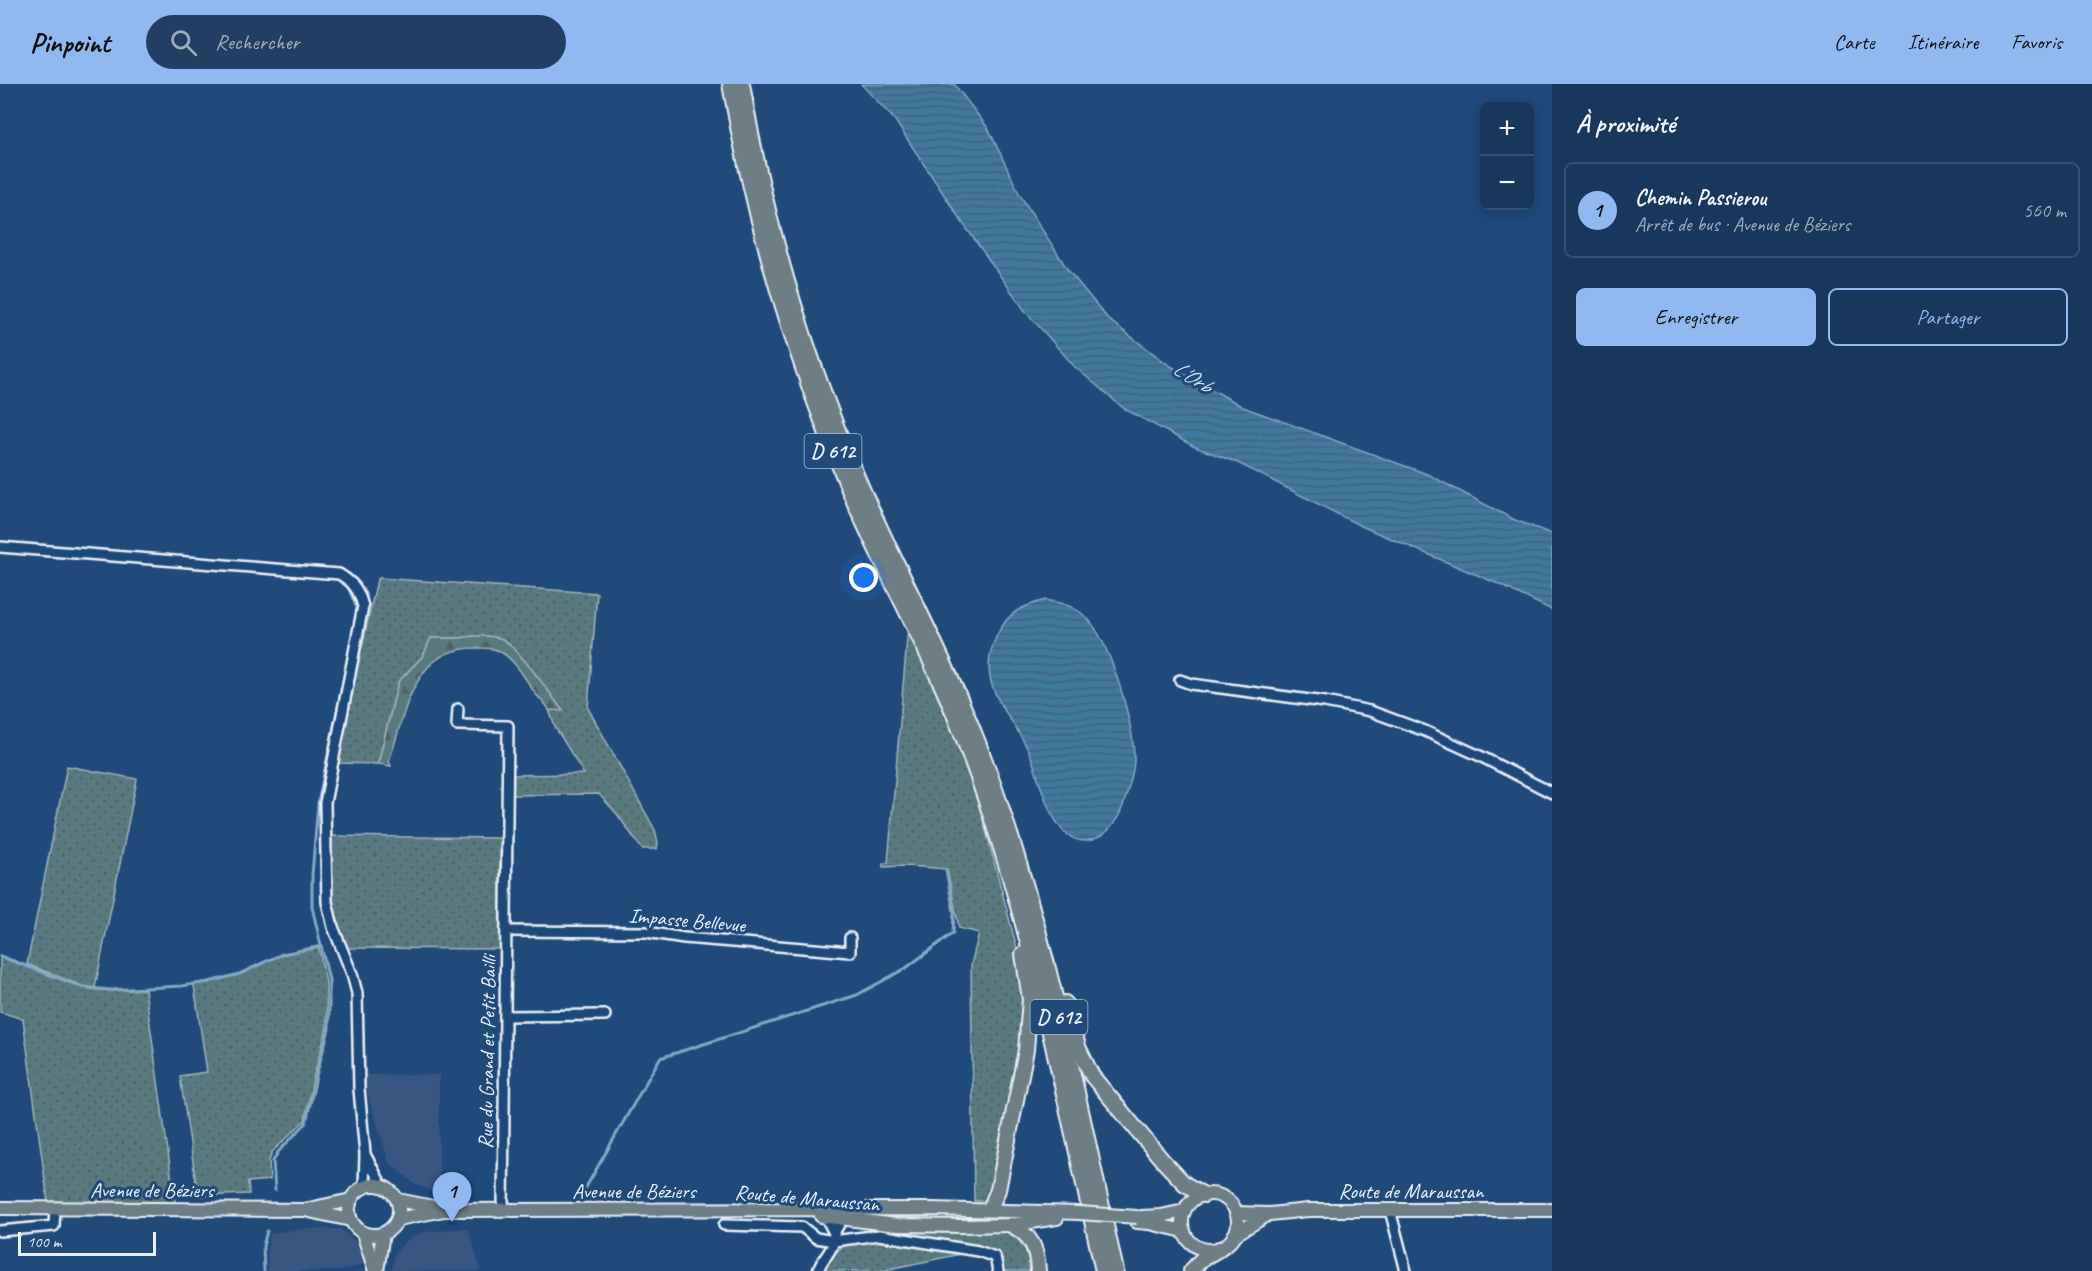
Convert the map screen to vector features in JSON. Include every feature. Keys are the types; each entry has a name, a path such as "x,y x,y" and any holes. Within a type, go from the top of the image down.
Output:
{"highway":[{"name":"D 612","path":"730,84 751,196 773,279 804,374 857,508 953,713 986,800 1011,879 1043,1005 1104,1271"},
{"name":"D 612","path":"742,84 769,218 784,273 818,377 861,486 937,645 972,729 1026,883 1044,952 1116,1271"},
{"path":"990,1209 998,1190 1026,1050 1030,999 1021,946 1009,899 1011,879"},
{"path":"1026,883 1038,899 1070,1021 1079,1049 1092,1076 1163,1161 1185,1184 1204,1195"},
{"path":"1011,1225 1031,1239 1037,1253 1038,1271"},
{"path":"1191,1271 1202,1259 1219,1249"}],"main road":[{"path":"363,1233 383,1234 395,1225 398,1219 398,1200 382,1186 364,1187 358,1190 351,1200 349,1214 351,1221 363,1233 376,1271"},
{"path":"1212,1194 1227,1200 1236,1213 1237,1228 1234,1235 1219,1249 1202,1249 1188,1239 1184,1232 1182,1218 1184,1211 1196,1198 1204,1195 1212,1194"},
{"name":"Avenue de Béziers","path":"0,1208 304,1210 351,1200"},
{"name":"Avenue de Béziers","path":"398,1200 444,1210"},
{"name":"Route de Maraussan","path":"715,1210 990,1209 1137,1220 1184,1232"},
{"name":"Avenue de Béziers","path":"304,1210 351,1221"},
{"name":"Avenue de Béziers","path":"398,1219 444,1210 715,1210"},
{"name":"Route de Maraussan","path":"715,1210 825,1216 897,1226 1011,1225 1079,1216"},
{"name":"Route de Maraussan","path":"1236,1213 1270,1214 1308,1210 1552,1210"},
{"name":"Route de Maraussan","path":"1137,1220 1184,1211"},
{"name":"Route de Maraussan","path":"1234,1235 1270,1214"},
{"path":"376,1271 383,1234"}],"street":[{"path":"0,547 339,573 352,583 360,596 363,606 325,803 327,902 333,927 357,993 359,1089 365,1154 364,1187"},
{"path":"1180,680 1191,684 1325,702 1370,711 1425,731 1552,793"},
{"name":"Rue du Grand et Petit Bailli","path":"458,709 457,725 508,726 503,1210"},
{"name":"Impasse Bellevue","path":"506,931 646,932 684,939 850,952 850,938"},
{"path":"505,1016 605,1015"},
{"path":"365,1154 382,1186"},
{"path":"0,1231 54,1226 55,1208"},
{"path":"1390,1210 1406,1271"},
{"path":"825,1216 834,1237"},
{"path":"818,1271 843,1218"},
{"path":"724,1225 802,1227 816,1238 879,1235 978,1251 995,1257 998,1271"}],"shaded area":[{"path":"861,84 954,84 988,128 1020,195 1068,270 1109,320 1169,365 1243,407 1427,474 1515,520 1552,534 1552,610 1496,583 1361,526 1238,463 1195,447 1123,408 1075,367 1026,312 962,222 894,119"},
{"path":"1046,600 1073,608 1087,618 1096,629 1113,665 1131,729 1134,762 1123,806 1109,829 1092,840 1074,839 1056,822 1025,743 998,700 989,671 990,654 1006,620 1023,607"},
{"path":"362,1075 439,1075 439,1193 416,1185 389,1162 366,1089 363,1089"},
{"path":"468,1228 481,1271 392,1271 394,1254 406,1241 422,1232"},
{"path":"300,1229 340,1229 357,1243 364,1264 341,1271 268,1271 267,1252 270,1234"}],"green space":[{"path":"379,578 597,593 588,708 655,830 657,849 642,849 617,814 599,794 511,795 512,775 584,774 555,727 549,710 562,710 508,643 474,636 431,638 423,656 398,682 378,764 336,763"},
{"path":"908,627 957,742 977,797 1022,967 1025,1026 991,1201 974,1201 971,965 979,933 959,928 947,869 883,867 883,863 888,863"},
{"path":"495,637 508,643 534,672 563,711 549,710 515,664 499,651 473,648 450,652 430,665 417,682 407,704 389,761 391,766 378,764 398,682 423,656 431,638"},
{"path":"67,766 137,779 95,988 82,986 27,964"},
{"path":"328,836 500,838 500,949 347,948 334,919 330,901"},
{"path":"319,948 326,982 327,1028 305,1120 272,1152 269,1161 270,1180 248,1182 249,1194 198,1196 180,1076 207,1072 194,985 242,974 271,959 289,953"},
{"path":"0,957 89,989 112,991 145,989 175,1202 48,1202 23,1019 0,1012"},
{"path":"874,1229 1001,1229 1014,1236 1022,1245 1031,1271 1001,1271 999,1265 1001,1261 995,1254"},
{"path":"875,1238 970,1252 880,1271 822,1271 833,1255 843,1246"}],"waterway":[{"path":"348,587 358,611"},
{"path":"275,1190 273,1161 278,1152 306,1123 329,1029 329,980 312,907 312,875 318,803 352,638"},
{"path":"581,1201 581,1196 660,1058 857,995 906,968 953,933 954,912 946,870"},
{"path":"0,956 82,987 110,990 209,982 239,974 282,954 322,946"},
{"path":"264,1271 263,1246 267,1231"}],"place":[{"name":"Chemin Passierou","path":"452,1222"}],"water label":[{"name":"L'Orb","path":"1193,376"}]}
